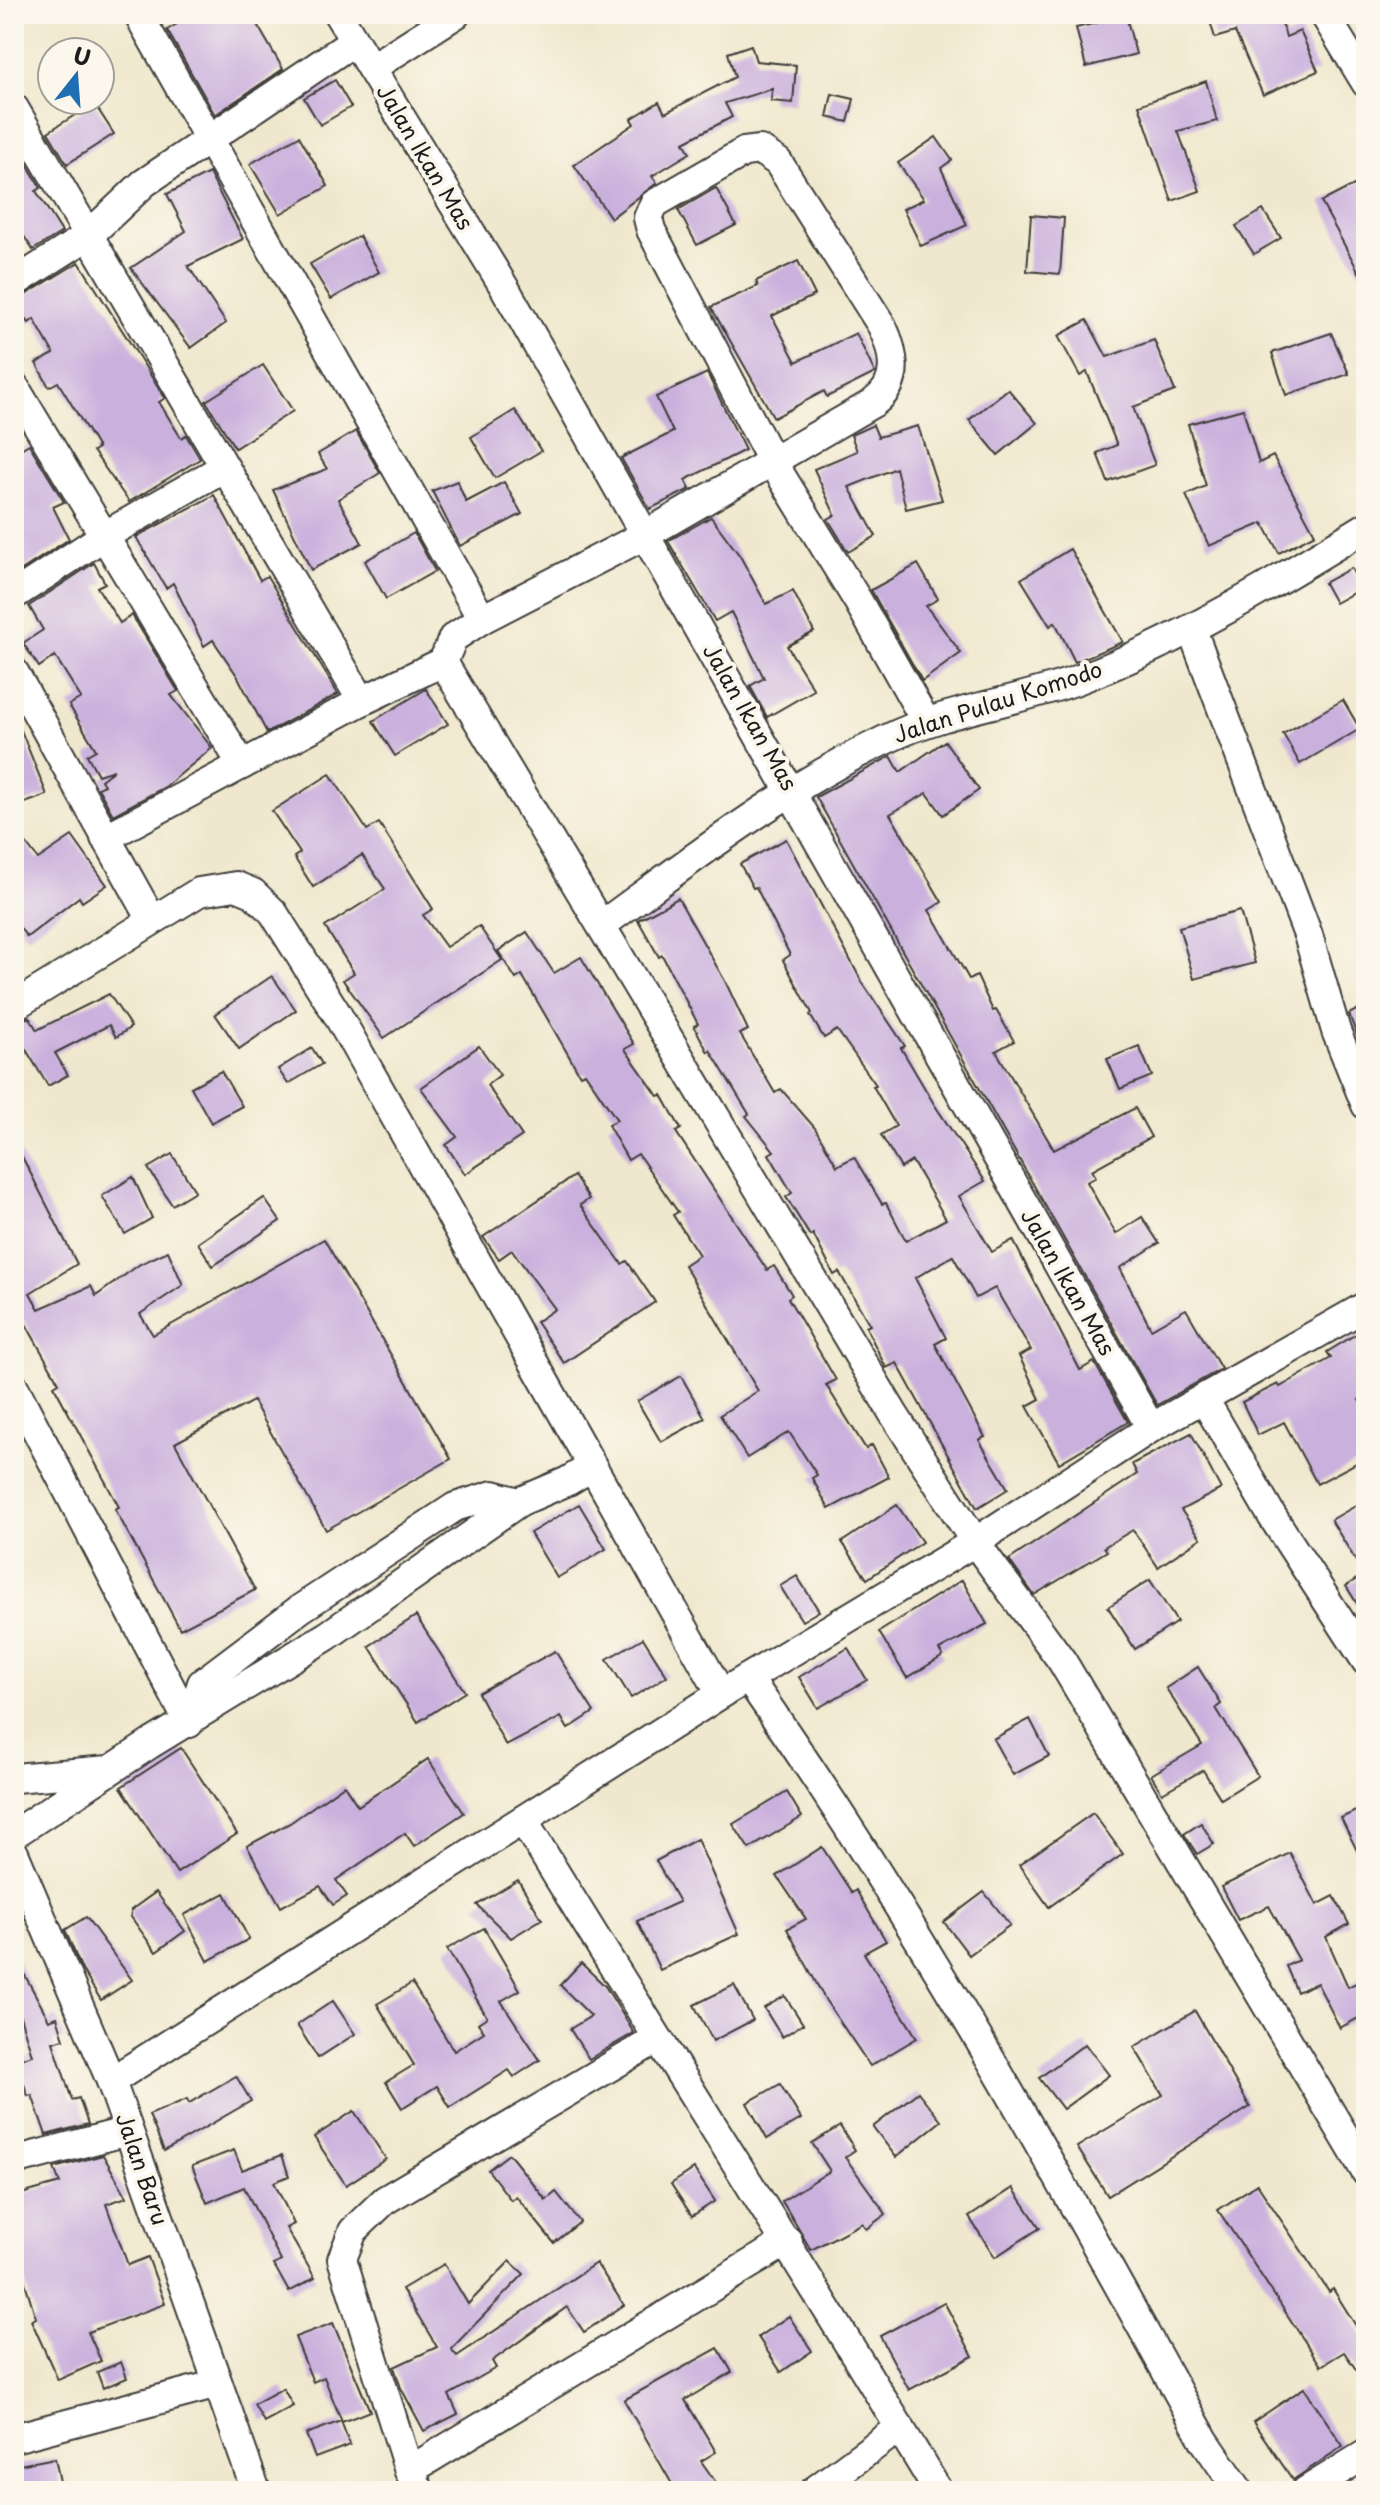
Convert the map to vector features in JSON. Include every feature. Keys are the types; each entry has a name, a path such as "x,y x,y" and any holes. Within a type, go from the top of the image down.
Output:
{"street":[{"path":"138,14 482,619"},
{"name":"Jalan Ikan Mas","path":"338,14 506,290 1151,1428"},
{"path":"371,68 456,14"},
{"path":"1324,14 1366,83"},
{"path":"14,283 89,235 124,199 353,42"},
{"path":"14,108 362,701"},
{"path":"105,838 362,701 443,662 453,638 482,619 645,535 772,461 885,395 892,383 893,363 891,344 882,326 778,162 760,150 744,152 654,204 648,218 772,461 858,601 926,722"},
{"path":"14,386 242,765"},
{"path":"14,595 104,536 223,468"},
{"name":"Jalan Pulau Komodo","path":"603,924 792,790 886,739 962,709 1037,693 1192,630 1366,527"},
{"path":"1192,630 1308,935 1336,1031 1366,1105"},
{"path":"443,662 603,924 893,1413 975,1542 1062,1661 1366,2172"},
{"path":"14,672 152,920"},
{"path":"14,1006 152,920 214,887 236,886 253,893 273,912 337,1014 721,1694"},
{"path":"111,2081 721,1694 975,1542 1151,1428 1366,1306"},
{"path":"14,1387 189,1723"},
{"path":"1204,1399 1272,1516 1366,1661"},
{"path":"14,1834 109,1770 327,1636 519,1502 568,1481 591,1467"},
{"path":"189,1723 202,1683 300,1609 455,1507 493,1495 519,1502"},
{"path":"748,1678 824,1786 982,2040 1204,2440 1239,2491"},
{"path":"14,1778 109,1770"},
{"path":"523,1820 657,2039 788,2241 938,2491"},
{"name":"Jalan Baru","path":"14,1853 111,2081 256,2491"},
{"path":"657,2039 385,2200 364,2218 345,2243 342,2259 356,2311 414,2481 788,2241"},
{"path":"14,2161 128,2131"},
{"path":"14,2438 218,2384"},
{"path":"814,2491 900,2427"},
{"path":"1306,2491 1366,2454"}],"building":[{"path":"194,14 251,14 283,69 215,115 167,30"},
{"path":"1208,14 1279,14 1286,37 1300,31 1318,71 1263,95 1235,32 1215,38"},
{"path":"1126,16 1136,54 1086,67 1076,28"},
{"path":"751,45 756,61 796,65 793,103 771,101 772,89 725,103 732,117 684,142 690,153 652,176 657,183 611,218 574,165 634,124 631,119 659,102 665,113 735,77 728,53"},
{"path":"335,80 351,107 320,125 304,98"},
{"path":"1206,81 1217,121 1178,131 1200,191 1172,201 1139,105"},
{"path":"832,94 854,99 848,122 827,117"},
{"path":"73,116 102,116 114,134 67,164 48,132"},
{"path":"299,136 328,186 280,214 250,164"},
{"path":"936,137 952,160 941,168 967,225 921,246 903,209 924,199 898,163"},
{"path":"21,154 41,188 36,191 62,232 33,250 14,221 14,159"},
{"path":"209,173 243,239 188,266 226,323 191,348 131,268 186,231 167,194"},
{"path":"1366,179 1366,285 1321,202"},
{"path":"716,188 736,225 697,245 678,210"},
{"path":"1263,210 1281,238 1254,254 1236,226"},
{"path":"1031,215 1064,218 1060,274 1027,271"},
{"path":"359,236 379,272 331,299 310,264"},
{"path":"798,261 815,295 772,316 796,362 856,333 875,373 827,397 824,391 774,418 711,307 758,286 756,281"},
{"path":"79,262 165,398 159,402 181,438 186,435 200,459 129,502 93,451 98,448 58,382 49,387 36,363 54,354 34,319 29,323 14,302"},
{"path":"1087,320 1107,357 1154,340 1175,391 1133,407 1155,465 1108,482 1097,453 1117,445 1087,372 1080,376 1058,336"},
{"path":"1331,333 1349,374 1286,395 1272,353"},
{"path":"263,365 293,411 235,448 206,401"},
{"path":"707,373 745,450 685,480 690,489 650,509 621,458 673,432 656,397"},
{"path":"1008,389 1037,423 998,455 969,420"},
{"path":"1243,409 1259,463 1273,456 1315,534 1279,553 1263,523 1209,546 1186,495 1206,486 1188,424"},
{"path":"515,410 541,451 495,478 471,437"},
{"path":"873,425 878,437 918,426 942,500 906,509 896,468 849,487 876,536 848,552 828,519 835,515 814,469 857,451 851,435"},
{"path":"356,431 380,473 338,499 362,543 311,570 273,490 327,469 318,454"},
{"path":"29,444 64,502 53,507 69,539 14,575 14,453"},
{"path":"457,481 466,502 504,482 522,514 460,546 432,491"},
{"path":"214,495 260,580 267,576 338,694 267,733 238,677 213,640 204,646 173,583 166,588 136,537"},
{"path":"711,517 740,556 766,604 793,591 814,632 787,646 814,690 767,717 750,686 764,678 731,612 715,621 668,541"},
{"path":"414,533 435,571 386,599 365,561"},
{"path":"1070,549 1123,642 1075,662 1055,622 1050,626 1021,579"},
{"path":"94,563 105,583 97,587 120,623 132,615 178,691 171,695 212,748 165,787 113,815 98,788 104,785 101,780 114,770 98,775 87,755 96,750 69,705 81,698 55,656 39,667 23,643 43,630 29,606"},
{"path":"918,564 938,599 926,606 961,653 922,681 871,590"},
{"path":"1351,568 1362,588 1335,603 1324,583"},
{"path":"426,689 448,724 395,756 373,721"},
{"path":"1343,700 1360,729 1300,764 1283,734"},
{"path":"14,713 47,795 14,807"},
{"path":"945,741 979,790 943,815 927,793 890,814 942,902 929,910 969,979 977,976 993,1011 996,1010 1014,1041 996,1051 1054,1150 1135,1108 1151,1137 1092,1170 1096,1177 1087,1182 1116,1234 1142,1217 1159,1243 1120,1268 1151,1329 1186,1309 1221,1369 1157,1405 816,797 891,756 900,772"},
{"path":"330,774 367,830 379,823 433,909 423,915 446,947 479,926 502,960 384,1038 343,980 354,973 325,927 385,889 362,855 313,887 294,857 300,853 272,811"},
{"path":"14,828 38,859 72,836 107,885 82,902 79,897 27,937 14,920"},
{"path":"786,839 862,982 905,1046 901,1048 934,1104 985,1181 959,1196 992,1252 1013,1240 1080,1370 1094,1362 1128,1422 1059,1463 1027,1406 1040,1399 1019,1356 1031,1350 995,1288 976,1298 953,1256 915,1278 946,1338 935,1344 985,1437 979,1440 1008,1489 977,1508 897,1363 886,1368 866,1327 870,1325 839,1272 834,1275 813,1234 810,1236 786,1197 792,1193 769,1154 774,1151 746,1116 749,1114 710,1050 708,1052 694,1026 698,1024 662,955 659,957 638,920 678,898 726,983 748,1030 740,1034 775,1093 781,1089 815,1128 837,1166 854,1157 882,1204 886,1203 906,1241 946,1219 912,1161 901,1168 881,1135 896,1126 873,1086 876,1085 837,1030 824,1038 810,1015 812,1013 783,960 790,955 756,887 753,888 740,864"},
{"path":"1240,911 1255,963 1194,979 1179,927"},
{"path":"527,932 554,973 581,957 634,1044 625,1049 658,1096 662,1095 681,1129 676,1132 767,1270 774,1266 792,1295 788,1298 836,1380 826,1385 866,1449 872,1445 889,1477 829,1509 812,1478 817,1475 789,1432 747,1458 720,1415 758,1391 684,1265 699,1255 673,1215 678,1212 638,1154 628,1160 608,1125 617,1120 585,1073 580,1075 522,975 516,979 498,951"},
{"path":"272,976 296,1010 239,1049 215,1014"},
{"path":"109,994 131,1027 116,1037 109,1025 55,1053 68,1075 48,1086 25,1048 14,1056 14,1023 29,1017 37,1030"},
{"path":"1366,1005 1366,1060 1349,1014"},
{"path":"479,1046 500,1075 487,1085 522,1136 465,1174 446,1145 457,1137 421,1088"},
{"path":"1139,1046 1152,1076 1120,1089 1107,1059"},
{"path":"312,1048 322,1064 288,1084 278,1069"},
{"path":"221,1071 242,1106 211,1123 191,1087"},
{"path":"14,1141 77,1264 30,1293 39,1309 91,1286 96,1296 140,1264 168,1251 183,1285 140,1314 153,1335 324,1239 451,1459 326,1530 253,1401 175,1443 255,1590 180,1629 115,1509 119,1507 54,1386 59,1383 14,1303"},
{"path":"172,1154 195,1191 172,1205 148,1168"},
{"path":"574,1176 589,1199 580,1205 622,1264 627,1261 655,1302 564,1363 536,1322 555,1309 512,1250 499,1259 483,1237"},
{"path":"133,1177 152,1218 125,1234 102,1196"},
{"path":"264,1198 280,1221 213,1266 198,1243"},
{"path":"1366,1328 1366,1396 1359,1400 1366,1413 1366,1458 1317,1484 1284,1422 1258,1435 1242,1402 1278,1384 1280,1387 1331,1358 1327,1352"},
{"path":"681,1376 705,1418 661,1442 637,1401"},
{"path":"1191,1433 1221,1489 1181,1510 1201,1538 1158,1567 1133,1530 1104,1547 1107,1551 1034,1595 1009,1560 1137,1474 1132,1464"},
{"path":"1366,1500 1366,1618 1346,1586 1364,1574 1331,1520"},
{"path":"579,1504 606,1549 557,1578 530,1533"},
{"path":"897,1505 922,1542 867,1579 842,1542"},
{"path":"797,1576 819,1611 802,1621 780,1586"},
{"path":"962,1580 987,1624 939,1650 943,1656 907,1678 879,1632"},
{"path":"1150,1580 1177,1622 1135,1649 1108,1607"},
{"path":"416,1616 465,1692 418,1722 369,1646"},
{"path":"643,1638 667,1676 631,1698 607,1659"},
{"path":"848,1648 867,1680 818,1708 799,1677"},
{"path":"555,1651 594,1712 568,1729 561,1717 506,1746 478,1693"},
{"path":"1198,1667 1221,1704 1216,1708 1258,1776 1221,1799 1203,1770 1162,1793 1151,1775 1202,1745 1166,1688"},
{"path":"1030,1719 1049,1756 1013,1775 993,1739"},
{"path":"181,1748 237,1834 177,1873 121,1787"},
{"path":"428,1759 464,1813 414,1846 405,1833 336,1880 347,1896 333,1905 320,1886 281,1907 247,1846 290,1823 344,1785 358,1806"},
{"path":"787,1792 802,1817 749,1849 733,1824"},
{"path":"1366,1806 1366,1869 1341,1818"},
{"path":"1093,1813 1123,1854 1049,1907 1019,1865"},
{"path":"1201,1823 1214,1844 1197,1854 1184,1834"},
{"path":"697,1839 739,1934 660,1970 637,1921 679,1902 656,1861"},
{"path":"822,1847 852,1893 856,1890 886,1941 864,1953 917,2038 870,2066 826,2001 787,1929 806,1919 777,1876"},
{"path":"1290,1853 1317,1905 1334,1896 1349,1924 1326,1937 1348,1987 1366,1978 1366,2014 1340,2028 1317,1983 1297,1992 1286,1966 1299,1960 1269,1906 1238,1920 1221,1887"},
{"path":"518,1880 542,1919 511,1938 477,1905"},
{"path":"156,1892 185,1931 156,1952 131,1917 131,1910"},
{"path":"984,1892 1010,1925 969,1955 944,1922"},
{"path":"225,1893 249,1939 208,1961 184,1915"},
{"path":"86,1917 132,1980 101,2000 82,1970 65,1930"},
{"path":"484,1928 520,1990 501,2001 540,2060 514,2077 509,2070 450,2107 437,2086 402,2108 386,2082 414,2065 377,2004 412,1983 454,2051 484,2032 478,2023 487,2017 447,1949"},
{"path":"14,1955 49,2020 57,2017 64,2039 53,2042 72,2100 79,2098 88,2124 46,2135 32,2095 28,2096 16,2061 32,2055 14,1997"},
{"path":"581,1963 605,1986 634,2033 589,2059 570,2029 591,2016 560,1985"},
{"path":"734,1985 753,2020 713,2041 694,2005"},
{"path":"785,1996 803,2024 782,2037 764,2008"},
{"path":"333,2001 355,2034 318,2058 297,2025"},
{"path":"1195,2011 1250,2107 1108,2196 1077,2147 1163,2095 1134,2047"},
{"path":"1085,2044 1109,2075 1063,2109 1039,2078"},
{"path":"236,2076 251,2101 164,2151 149,2115 187,2099 189,2103"},
{"path":"780,2084 801,2119 767,2139 747,2103"},
{"path":"918,2092 941,2121 896,2157 873,2127"},
{"path":"354,2111 386,2159 346,2185 314,2137"},
{"path":"840,2126 855,2150 845,2157 886,2214 866,2229 862,2223 811,2250 782,2201 830,2171 812,2143"},
{"path":"234,2150 242,2170 282,2155 289,2176 274,2182 294,2224 286,2228 315,2278 289,2292 274,2265 281,2261 244,2187 207,2203 192,2166"},
{"path":"509,2154 546,2200 556,2192 580,2222 554,2243 516,2196 511,2200 488,2170"},
{"path":"103,2155 127,2197 106,2204 128,2265 148,2257 165,2304 88,2332 101,2361 58,2380 31,2320 36,2318 14,2247 14,2196 60,2183 54,2168"},
{"path":"694,2169 715,2201 692,2216 671,2184"},
{"path":"1257,2184 1329,2292 1333,2289 1366,2342 1366,2384 1344,2352 1321,2366 1218,2210"},
{"path":"1013,2188 1040,2228 995,2257 969,2217"},
{"path":"510,2261 524,2274 451,2349 457,2356 596,2263 624,2305 584,2332 567,2307 492,2361 496,2368 449,2395 458,2414 424,2431 401,2388 394,2367 437,2347 402,2289 444,2264 468,2304"},
{"path":"944,2302 973,2356 909,2390 880,2336"},
{"path":"789,2316 812,2351 781,2372 758,2337"},
{"path":"333,2323 370,2411 342,2422 324,2377 313,2382 295,2337"},
{"path":"718,2348 732,2372 685,2400 716,2452 701,2461 722,2491 676,2491 624,2400"},
{"path":"121,2362 127,2378 103,2388 97,2372"},
{"path":"283,2388 293,2406 264,2422 254,2404"},
{"path":"1304,2388 1343,2446 1293,2480 1253,2422"},
{"path":"341,2421 350,2445 315,2458 306,2434"},
{"path":"55,2458 62,2491 14,2491 14,2466"}]}
